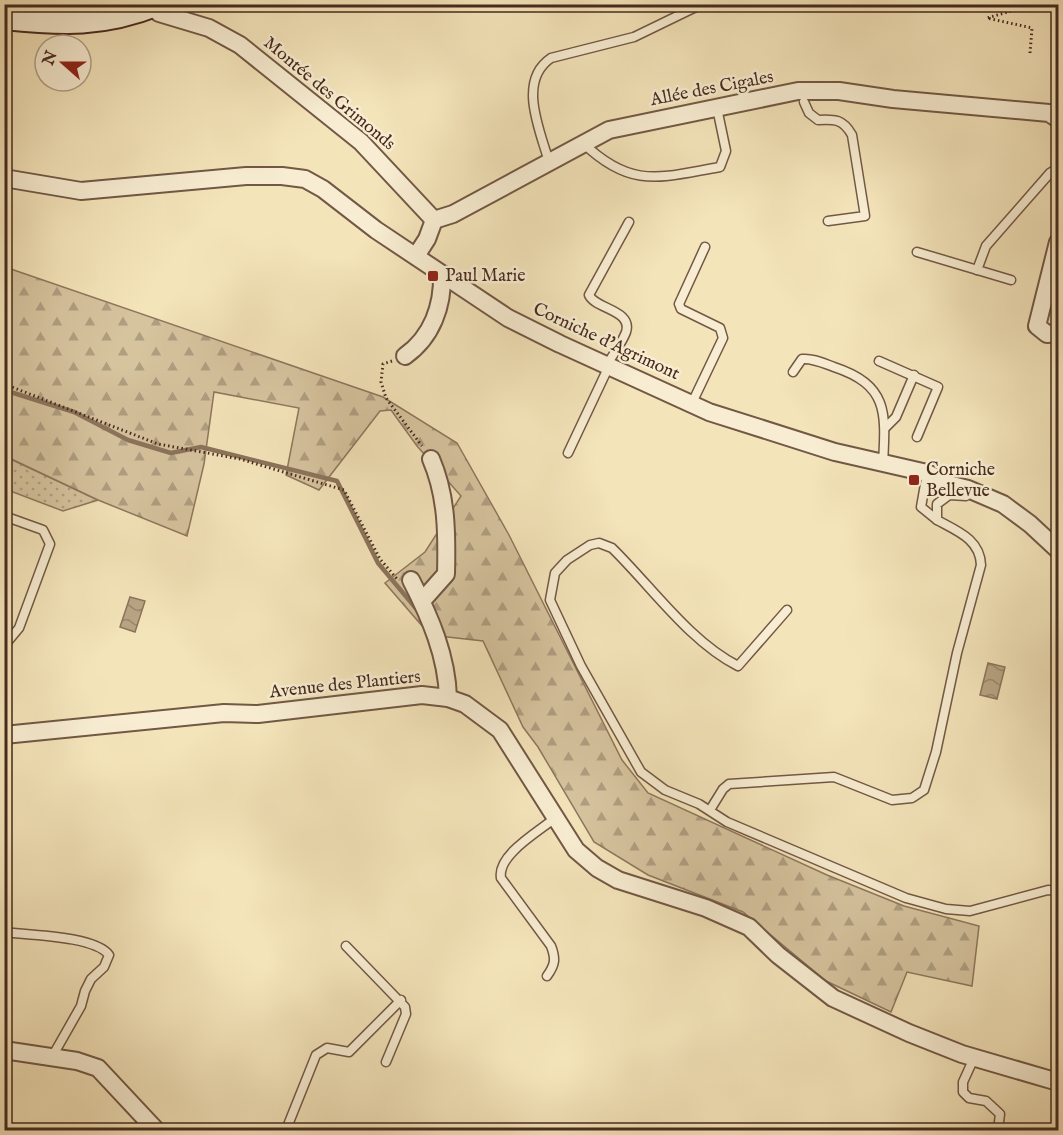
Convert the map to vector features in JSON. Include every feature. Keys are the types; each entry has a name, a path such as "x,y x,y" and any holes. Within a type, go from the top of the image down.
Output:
{"main road":[{"path":"4,18 99,22 128,16 155,5"}],"street":[{"name":"Montée des Grimonds","path":"155,5 159,13 209,28 240,45 360,142 434,220"},
{"name":"Allée des Cigales","path":"434,220 453,214 609,130 634,123 717,108 839,91 893,99 957,102 1049,113 1059,118"},
{"name":"Corniche d'Agrimont","path":"4,178 81,191 246,176 282,176 305,179 323,189 376,230 508,318 709,412 835,452 927,473 1003,504 1059,550"},
{"path":"416,256 428,239 434,220"},
{"path":"1059,242 1036,326 1047,334 1059,333"},
{"path":"405,356 430,328 439,311 442,274"},
{"path":"431,459 441,483 447,525 446,574 417,592 429,616 445,668 448,698"},
{"name":"Avenue des Plantiers","path":"4,735 224,713 258,714 390,697 422,695 448,698 465,704 500,729 576,850 618,880 706,908 749,927 778,955 833,998 909,1033 974,1058 1059,1082"},
{"path":"4,1050 52,1057 98,1068 156,1131"}],"lane":[{"path":"549,162 533,93 535,76 541,65 551,58 634,37 702,4"},
{"path":"801,97 809,113 818,120 837,119 847,125 852,135 865,216 828,220"},
{"path":"582,143 595,155 640,177 652,179 720,167 726,151 717,108"},
{"path":"977,270 986,246 1050,173 1059,168"},
{"path":"568,453 608,365 626,332 626,324 622,316 597,303 589,295 629,222"},
{"path":"692,403 723,338 720,328 681,309 679,304 705,247"},
{"path":"917,252 1011,280"},
{"path":"793,372 802,359 809,358 848,371 881,399 885,428 883,463"},
{"path":"879,361 938,387 917,437"},
{"path":"885,428 896,417 914,375"},
{"path":"710,810 723,789 729,784 834,777 892,800 912,798 924,790 936,752 957,653 981,565 981,554 973,540 937,520 921,507 927,473"},
{"path":"937,520 937,504 949,495 958,494 1003,504"},
{"path":"4,516 44,530 50,544 19,628 4,646"},
{"path":"787,610 738,666 723,659 687,626 612,548 599,543 581,549 555,573 550,600 581,666 641,772 665,790 782,847 906,898 946,909 970,911 1048,890 1059,891"},
{"path":"547,976 554,967 555,956 551,946 501,878 499,870 504,860 555,818"},
{"path":"4,932 87,942 104,948 109,955 104,966 91,979 84,991 81,1006 52,1057"},
{"path":"346,946 401,1000 406,1014 387,1062"},
{"path":"286,1131 316,1055 327,1048 349,1052 401,1000"},
{"path":"974,1058 963,1082 963,1092 969,1098 987,1101 1000,1114 998,1131"}],"path":[{"path":"1030,53 1032,28 987,18 1036,4"},
{"path":"405,356 383,364 381,382 386,398 431,459"},
{"path":"4,384 158,444 240,459 344,490 380,559 403,586 417,592"}],"green space":[{"path":"5,267 383,397 457,443 509,535 622,760 648,793 827,875 904,906 979,926 972,986 907,972 891,1012 826,981 743,912 648,875 594,842 538,747 523,727 483,641 430,635 385,583 425,552 461,496 417,446 391,410 380,411 319,490 286,475 299,408 214,392 204,464 187,536 98,500 5,456"},
{"path":"4,456 98,500 63,511 5,489"}],"water":[{"path":"130,597 145,601 135,632 120,627"},
{"path":"988,663 1005,667 997,699 980,695"}],"waterway":[{"path":"4,390 74,412 128,440 171,453 201,447 337,481 378,563 419,612"}],"place":[{"name":"Paul Marie","path":"433,276"},
{"name":"Corniche Bellevue","path":"914,480"}]}
